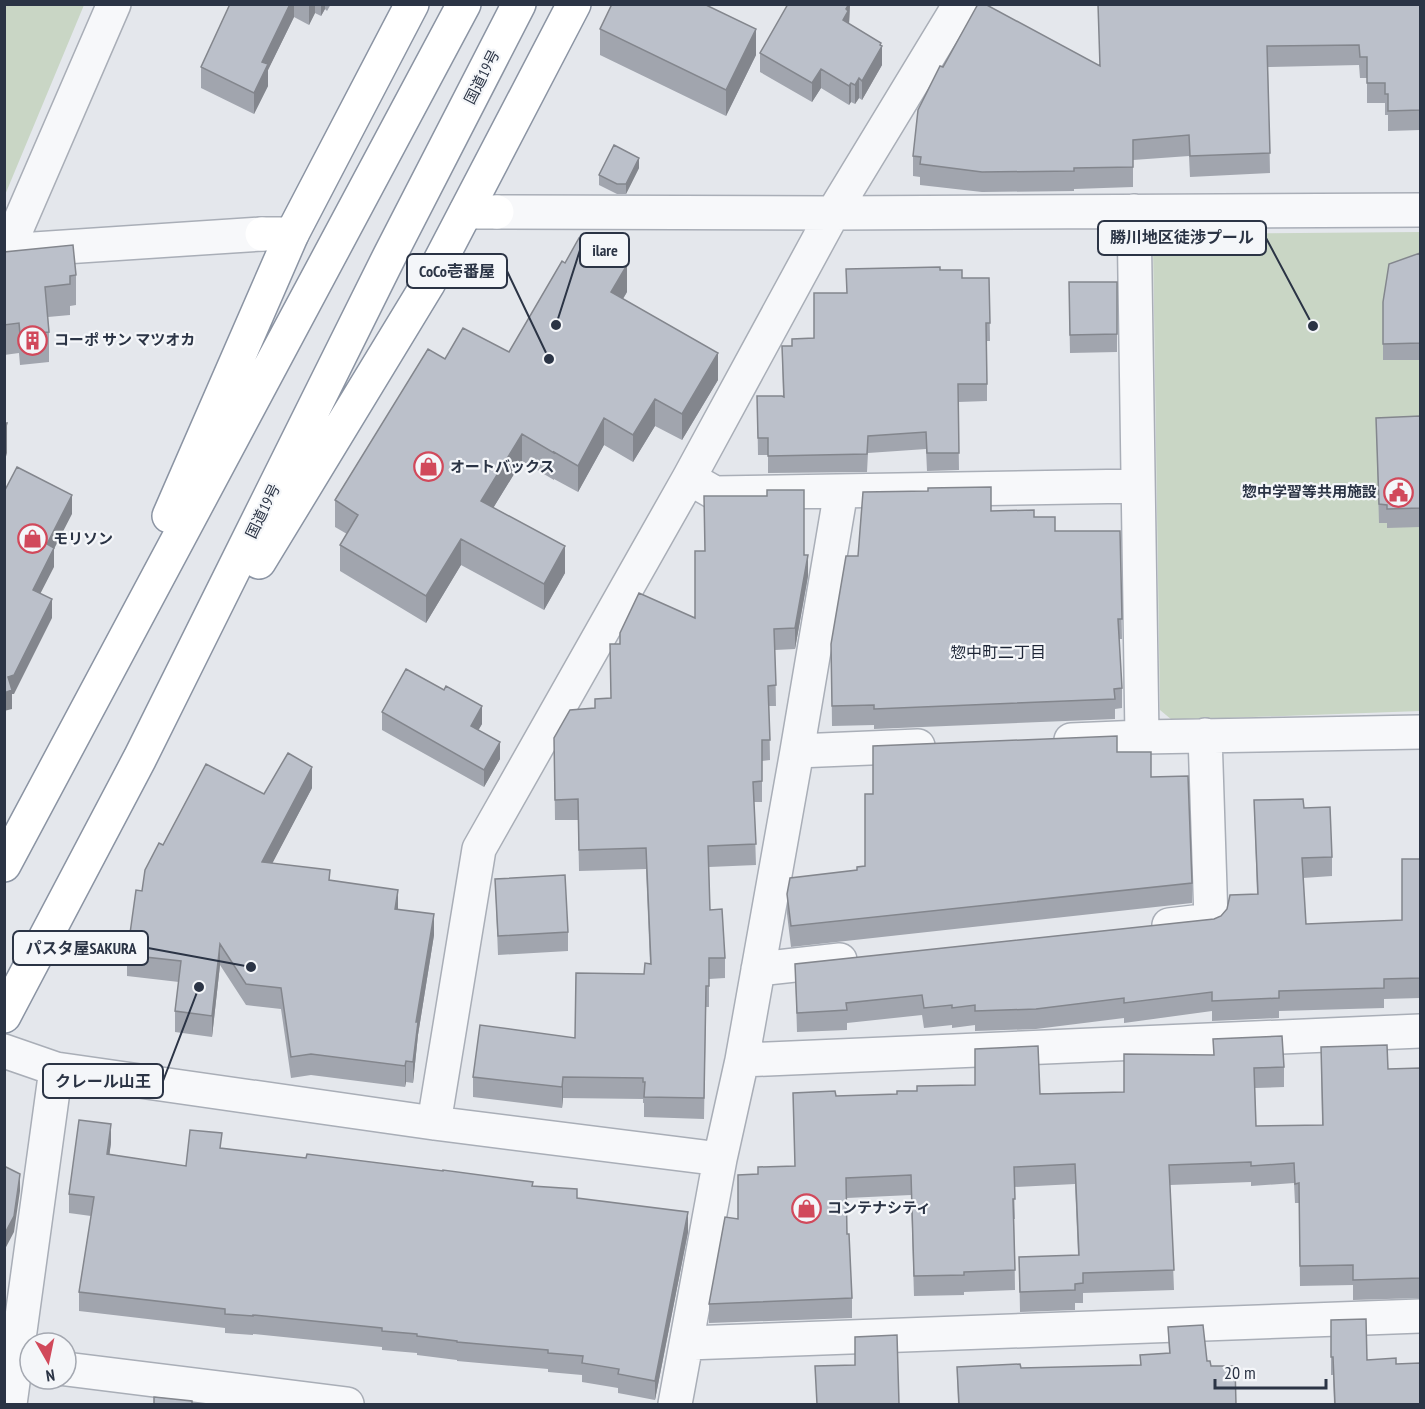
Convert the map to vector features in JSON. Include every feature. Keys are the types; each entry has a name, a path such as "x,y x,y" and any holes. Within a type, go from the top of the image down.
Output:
{"highway":[{"path":"74,732 277,234 412,4"},
{"path":"4,865 464,4"},
{"name":"国道19号","path":"4,1016 140,758 390,255 519,4"},
{"path":"140,758 428,284 482,212 574,4"}],"street":[{"path":"114,4 6,251 277,234"},
{"path":"434,1123 479,849 689,478 833,213 960,4"},
{"path":"482,212 1420,210"},
{"path":"1134,211 1142,737"},
{"path":"689,478 715,493 1138,486"},
{"path":"675,1404 720,1159 742,1060 841,491"},
{"path":"1047,741 1205,735 1420,732"},
{"path":"1139,928 1210,921 1205,735"},
{"path":"797,751 952,745"},
{"path":"758,969 865,957"},
{"path":"742,1060 1420,1031"},
{"path":"4,1051 56,1069 434,1123 720,1159"},
{"path":"27,1331 56,1069"},
{"path":"687,1343 1420,1316"},
{"path":"78,1370 347,1404"},
{"path":"10,1404 18,1379"}],"green space":[{"path":"4,5 84,5 5,195"},
{"path":"1420,232 1420,711 1172,720 1160,710 1153,246 1165,234"}],"building":[{"path":"230,4 290,4 262,62 268,64 254,93 201,67"},
{"path":"612,4 704,4 756,29 726,90 600,29"},
{"path":"788,4 849,4 843,20 881,43 882,46 862,81 859,78 855,85 851,83 849,86 821,69 812,83 760,53"},
{"path":"978,4 985,4 1100,66 1098,4 1420,4 1420,110 1388,111 1388,94 1385,94 1385,83 1367,83 1367,57 1360,57 1359,45 1267,46 1270,153 1190,156 1189,135 1133,140 1133,167 1074,168 1074,171 982,172 920,164 921,157 913,156 918,110 940,66 943,67"},
{"path":"614,145 639,158 626,184 617,184 599,175"},
{"path":"579,238 627,265 611,292 718,353 682,414 655,399 633,435 604,418 578,466 522,434 481,501 565,546 544,584 461,539 426,596 340,545 358,515 335,500 428,349 445,359 463,328 509,352 562,261 565,263"},
{"path":"73,245 76,275 70,276 70,284 45,287 49,332 20,334 19,323 4,325 4,252"},
{"path":"1420,253 1420,343 1383,344 1383,302 1389,264"},
{"path":"940,267 940,270 962,270 962,278 989,278 990,323 986,323 987,384 958,384 959,453 927,453 926,432 868,436 867,454 768,456 768,438 758,438 757,396 784,397 782,346 792,346 792,339 814,338 814,293 847,293 846,269"},
{"path":"1069,282 1117,282 1117,334 1070,335"},
{"path":"1420,416 1420,508 1387,509 1387,505 1379,504 1376,418"},
{"path":"17,467 72,495 47,544 54,548 33,590 52,599 14,675 8,677 12,690 4,693 4,492"},
{"path":"991,487 991,511 1034,510 1034,517 1055,517 1055,531 1120,531 1122,619 1118,619 1122,688 1114,689 1115,699 874,709 874,705 832,706 831,644 846,556 858,556 863,492"},
{"path":"767,490 804,490 804,555 808,555 795,628 774,629 776,685 768,686 770,740 762,740 762,781 753,782 756,844 708,846 710,910 722,909 725,958 709,958 709,986 706,986 704,1098 644,1097 643,1078 563,1077 562,1087 473,1077 480,1025 575,1038 576,973 644,974 645,963 651,964 646,848 579,850 578,799 555,800 554,738 570,710 595,708 595,699 611,698 610,644 620,644 620,633 639,593 695,618 695,551 705,551 704,496 767,496"},
{"path":"406,669 444,690 446,686 482,706 471,726 500,742 484,770 382,712"},
{"path":"1117,736 1117,752 1151,752 1151,777 1188,776 1192,883 791,926 787,894 790,878 857,870 857,867 865,866 865,794 873,794 873,746"},
{"path":"288,753 312,767 262,862 330,870 329,880 398,890 395,909 434,914 416,1022 418,1022 413,1062 406,1061 405,1066 311,1054 291,1057 281,988 246,984 220,944 212,1016 175,1011 181,961 127,955 136,890 142,891 145,870 159,843 163,845 206,764 264,794"},
{"path":"1303,799 1304,808 1330,807 1332,857 1302,858 1306,924 1402,920 1402,859 1420,859 1420,978 1384,979 1384,988 1279,991 1279,998 1212,1001 1212,992 1124,1003 1124,998 1036,1009 975,1011 975,1005 924,1008 922,995 846,1003 847,1010 797,1013 795,964 1214,919 1221,916 1227,909 1230,895 1258,894 1254,800"},
{"path":"565,875 568,932 498,936 495,879"},
{"path":"1282,1036 1284,1067 1254,1068 1256,1126 1323,1125 1321,1047 1387,1045 1388,1069 1420,1068 1420,1278 1353,1280 1353,1265 1300,1266 1299,1183 1295,1184 1294,1163 1251,1166 1251,1162 1169,1165 1174,1270 1083,1273 1083,1283 1075,1284 1075,1290 1020,1292 1019,1257 1079,1255 1075,1164 1014,1167 1015,1270 964,1272 964,1275 914,1276 911,1175 846,1178 852,1298 709,1304 725,1217 738,1219 738,1175 758,1174 758,1167 795,1166 793,1093 835,1091 836,1096 897,1094 897,1091 917,1091 917,1086 975,1085 975,1049 1038,1046 1040,1094 1124,1092 1124,1054 1214,1055 1213,1039"},
{"path":"79,1120 111,1124 107,1154 186,1166 190,1130 222,1133 220,1148 306,1158 307,1154 533,1182 532,1186 577,1189 577,1198 688,1212 655,1381 618,1374 619,1369 582,1363 583,1356 548,1353 548,1350 457,1342 417,1336 417,1334 382,1331 382,1328 225,1314 225,1309 79,1292 94,1197 69,1194"},
{"path":"4,1166 20,1174 14,1216 4,1235"},
{"path":"1366,1319 1367,1360 1396,1358 1396,1364 1420,1363 1420,1404 1335,1404 1331,1320"},
{"path":"1203,1325 1207,1361 1210,1361 1211,1366 1235,1366 1236,1404 959,1404 957,1367 1020,1364 1021,1368 1141,1365 1140,1355 1170,1353 1168,1327"},
{"path":"897,1335 899,1404 817,1404 815,1366 855,1365 855,1337"},
{"path":"154,1397 192,1401 192,1404 154,1404"}],"place":[{"name":"ilare","path":"556,325"},
{"name":"勝川地区徒渉プール","path":"1313,326"},
{"name":"コーポ サン マツオカ","path":"33,340"},
{"name":"CoCo壱番屋","path":"549,359"},
{"name":"オートバックス","path":"429,467"},
{"name":"惣中学習等共用施設","path":"1398,492"},
{"name":"モリソン","path":"32,539"},
{"name":"パスタ屋SAKURA","path":"251,967"},
{"name":"クレール山王","path":"199,987"},
{"name":"コンテナシティ","path":"806,1208"}],"district":[{"name":"惣中町二丁目","path":"998,652"}]}
